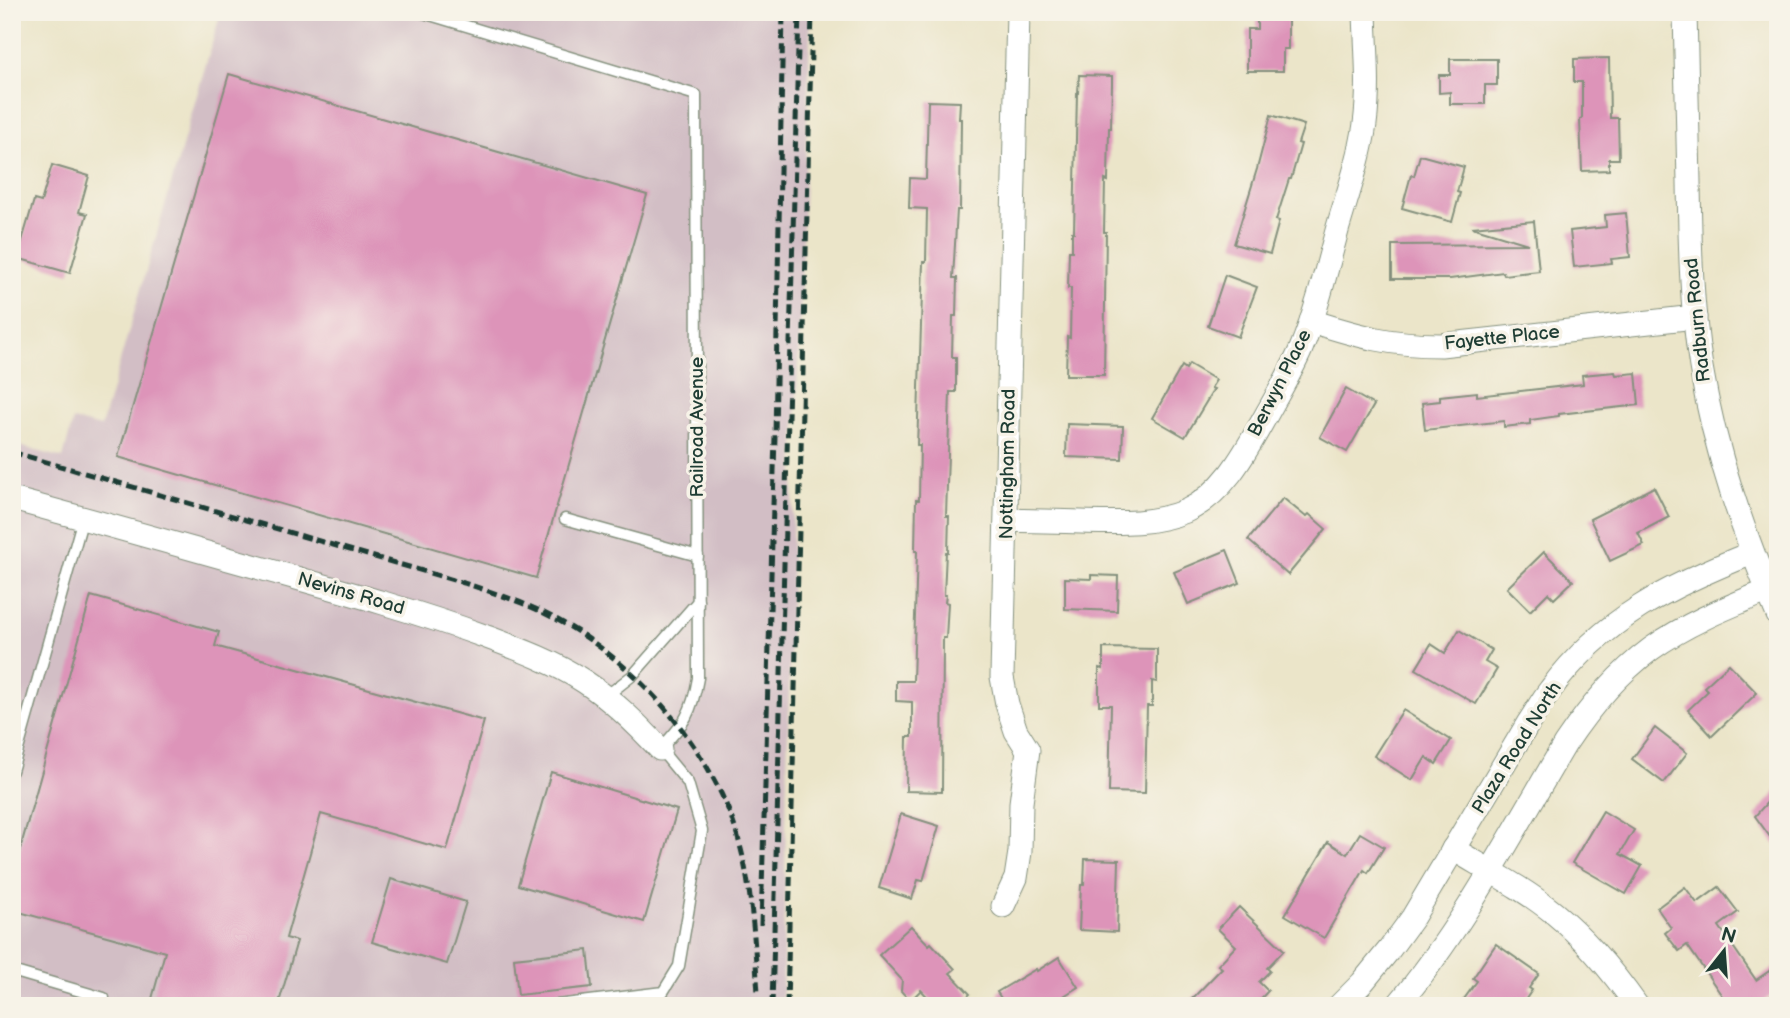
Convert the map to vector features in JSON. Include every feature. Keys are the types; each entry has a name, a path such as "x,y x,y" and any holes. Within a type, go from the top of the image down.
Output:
{"street":[{"name":"Nottingham Road","path":"1003,906 1016,878 1028,750 1016,731 1002,677 1018,12"},
{"name":"Berwyn Place","path":"1007,520 1141,523 1164,519 1188,510 1210,495 1229,476 1244,454 1301,350 1359,159 1367,84 1366,12"},
{"name":"Radburn Road","path":"1685,12 1690,230 1701,366 1710,412 1733,496 1778,615"},
{"name":"Fayette Place","path":"1311,321 1363,337 1413,345 1441,345 1695,317"},
{"name":"Nevins Road","path":"12,499 381,601 448,623 548,662 584,681 642,729 660,749"},
{"name":"Plaza Road North","path":"1339,1006 1362,983 1413,917 1543,701 1573,662 1627,614 1703,572 1752,552"},
{"name":"Plaza Road North","path":"1397,1006 1448,940 1565,744 1604,691 1652,648 1686,627 1767,591"},
{"path":"1454,849 1524,891 1581,936 1604,960 1637,1006"}],"lane":[{"name":"Railroad Avenue","path":"420,12 696,95 698,678 688,713 680,728 660,749"},
{"path":"12,771 83,518"},
{"path":"565,519 698,556"},
{"path":"605,696 634,675 698,601"},
{"path":"549,1006 663,992 679,966 702,831 688,783 660,749"},
{"path":"12,971 104,998"}],"shaded area":[{"path":"221,12 811,12 793,504 782,1006 12,1006 12,444 63,458 73,420 101,427"}],"building":[{"path":"1257,12 1288,12 1288,49 1283,49 1283,71 1247,71 1247,29 1257,29"},
{"path":"1609,58 1610,118 1618,118 1619,159 1609,159 1609,170 1582,171 1582,82 1574,82 1574,59"},
{"path":"1450,59 1497,59 1497,85 1485,85 1485,104 1450,104 1450,92 1439,93 1439,75 1450,75"},
{"path":"229,74 647,195 536,578 118,457"},
{"path":"1079,75 1112,76 1108,181 1105,180 1104,375 1066,375 1067,337 1070,338 1069,251 1072,251 1074,232"},
{"path":"928,101 960,102 961,119 960,210 957,210 953,278 957,278 952,357 956,357 956,392 950,392 946,516 949,516 944,595 945,602 948,603 946,638 943,638 942,792 906,791 907,737 912,737 912,702 896,701 896,681 913,681 916,500 919,500 920,445 917,445 927,209 909,208 910,178 926,179"},
{"path":"1271,115 1304,125 1291,179 1276,220 1279,221 1270,254 1234,244"},
{"path":"1420,155 1464,167 1452,222 1402,208"},
{"path":"52,165 89,176 79,212 87,214 70,273 17,258 34,200 41,202"},
{"path":"1626,213 1630,257 1611,259 1612,263 1574,267 1570,231 1606,227 1605,215"},
{"path":"1534,221 1539,271 1504,275 1503,272 1450,279 1392,279 1392,245 1528,244 1472,227"},
{"path":"1225,275 1257,287 1238,337 1208,326"},
{"path":"1189,364 1216,380 1211,388 1214,389 1185,437 1152,418 1182,366 1186,369"},
{"path":"1615,372 1616,375 1636,373 1639,405 1559,414 1530,420 1530,424 1504,427 1504,421 1425,430 1422,403 1440,401 1440,396 1477,392 1477,396 1583,384 1582,375"},
{"path":"1346,389 1374,405 1347,452 1320,437"},
{"path":"1067,424 1123,426 1122,459 1066,457"},
{"path":"1654,487 1669,517 1638,533 1644,545 1610,561 1590,519"},
{"path":"1283,498 1306,517 1309,514 1326,529 1288,575 1248,540"},
{"path":"1227,550 1240,583 1188,604 1174,572"},
{"path":"1544,552 1573,581 1554,599 1548,593 1530,611 1507,588"},
{"path":"1091,575 1118,576 1117,611 1065,609 1065,578 1091,579"},
{"path":"91,596 219,632 215,646 484,721 447,850 321,814 286,938 297,941 278,1006 150,1006 165,952 12,910 12,878"},
{"path":"1459,630 1492,650 1485,662 1497,669 1476,704 1416,669 1431,644 1445,653"},
{"path":"1103,648 1157,649 1157,682 1152,681 1152,706 1147,706 1145,793 1109,792 1111,705 1099,705 1099,668 1103,669"},
{"path":"1729,664 1757,693 1712,736 1688,710 1708,691 1704,687"},
{"path":"1403,710 1451,740 1436,764 1426,757 1412,780 1374,756"},
{"path":"1655,728 1687,753 1664,783 1632,759"},
{"path":"551,772 677,810 644,922 518,885"},
{"path":"1778,790 1778,848 1755,816"},
{"path":"1603,811 1634,830 1620,854 1642,866 1626,894 1572,863"},
{"path":"901,814 939,826 923,881 918,880 912,899 879,888"},
{"path":"1360,833 1384,847 1368,873 1364,870 1324,938 1285,915 1328,842 1347,854"},
{"path":"1085,859 1119,860 1117,932 1079,930"},
{"path":"391,879 466,902 447,964 372,942"},
{"path":"1685,887 1697,903 1719,887 1738,912 1719,926 1756,980 1778,965 1778,991 1757,1006 1729,1006 1687,945 1679,951 1665,933 1671,928 1657,908"},
{"path":"1239,907 1284,950 1267,968 1270,971 1259,982 1268,991 1254,1006 1185,1006 1222,968 1218,965 1236,946 1218,929"},
{"path":"911,926 955,969 950,973 970,994 958,1006 936,1006 921,990 910,1001 901,991 902,980 879,955"},
{"path":"1496,944 1539,974 1529,988 1532,990 1521,1006 1459,1006 1477,981 1473,978"},
{"path":"588,950 592,987 518,995 514,958"},
{"path":"1059,957 1078,987 1048,1006 1006,1006 997,992"}],"railway":[{"path":"761,925 775,436 783,12"},
{"path":"772,1006 799,12"},
{"path":"787,1006 812,12"},
{"path":"12,452 494,593 544,613 604,650 659,701 703,761 721,793 734,825 745,866 758,993"}]}
